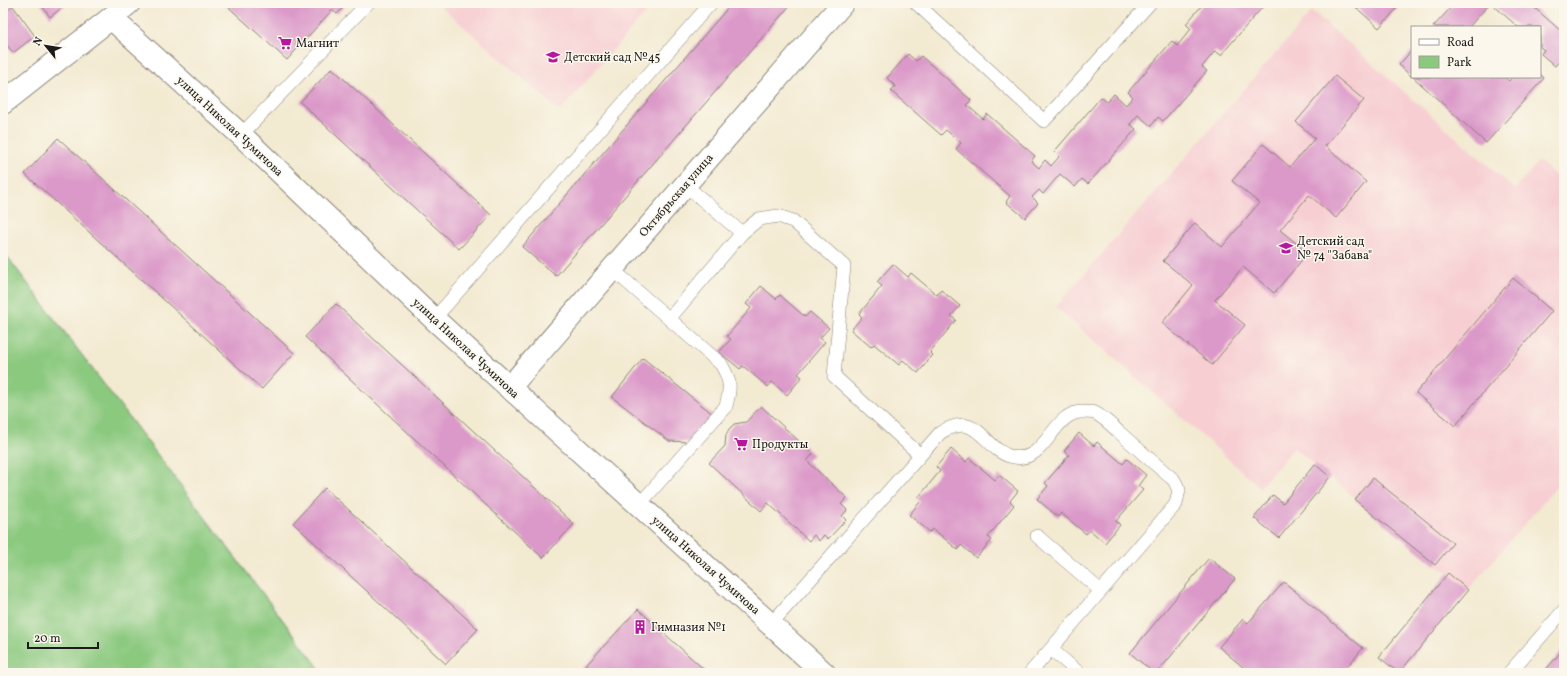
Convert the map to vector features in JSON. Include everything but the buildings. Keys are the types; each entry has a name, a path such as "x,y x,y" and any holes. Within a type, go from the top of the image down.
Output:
{"street":[{"path":"3,102 129,3"},
{"name":"Октябрьская улица","path":"509,388 843,3"},
{"name":"улица Николая Чумичова","path":"111,18 241,135 434,319 509,388 824,673"}],"lane":[{"path":"241,135 368,3"},
{"path":"434,319 711,3"},
{"path":"916,3 1044,121 1150,3"},
{"path":"685,185 742,233"},
{"path":"670,319 742,233 759,219 778,216 793,221 844,266 834,376 920,455"},
{"path":"612,269 721,364 729,377 730,390 726,406 639,505"},
{"path":"770,624 940,433 951,426 964,425 977,430 1012,457 1026,457 1037,451 1064,420 1076,412 1094,413 1174,480 1179,490 1176,504 1030,673"},
{"path":"1037,536 1101,590"},
{"path":"1509,673 1564,610"},
{"path":"1051,649 1079,673"}],"shaded area":[{"name":"Детский сад №45","path":"437,3 654,3 560,111"},
{"name":"Детский сад № 74 \"Забава\"","path":"1312,11 1515,189 1539,161 1564,183 1564,478 1468,590 1294,448 1260,487 1056,307"}],"green space":[{"path":"3,251 323,673 3,673"}],"place":[{"name":"Магнит","path":"285,43"},
{"name":"Детский сад №45","path":"553,57"},
{"name":"Детский сад № 74 \"Забава\"","path":"1286,248"},
{"name":"Продукты","path":"741,444"},
{"name":"Гимназия №1","path":"640,627"}]}
